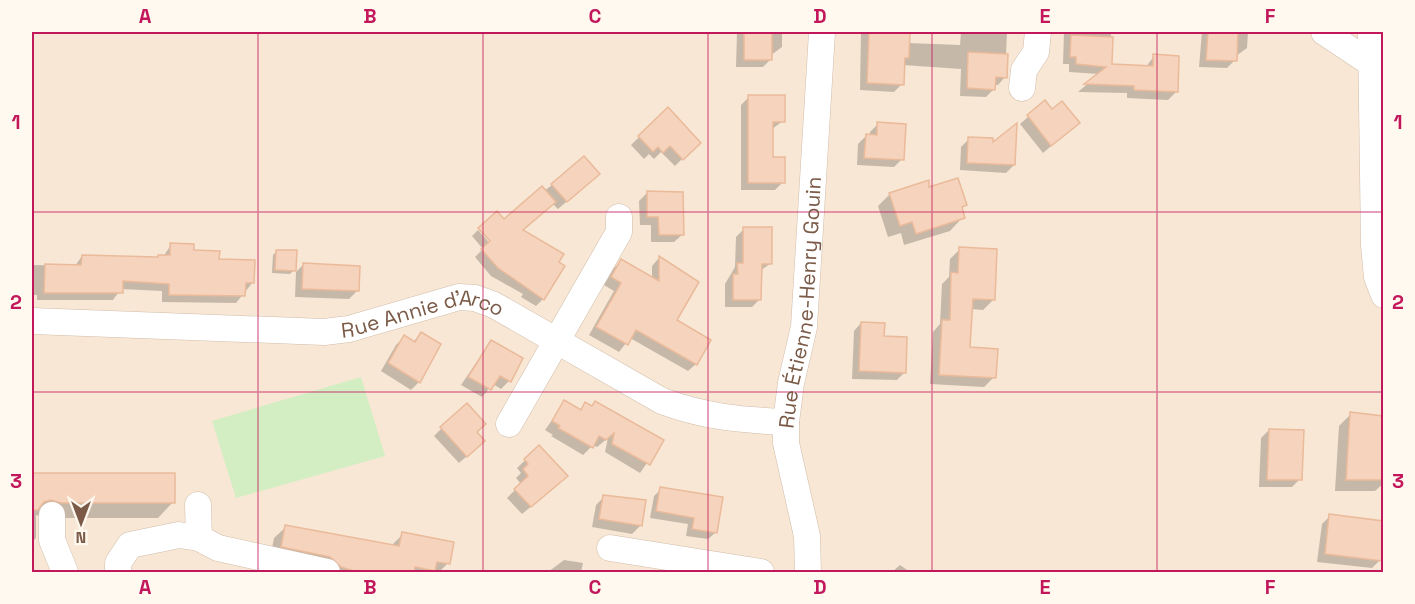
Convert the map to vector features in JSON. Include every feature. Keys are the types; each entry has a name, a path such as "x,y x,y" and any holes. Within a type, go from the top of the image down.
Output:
{"street":[{"name":"Rue Étienne-Henry Gouin","path":"808,573 807,536 786,443 786,422 791,383 804,327 822,32"},
{"path":"1022,88 1023,70 1036,52 1038,32"},
{"path":"1324,32 1372,64"},
{"path":"1371,32 1374,245 1377,277 1383,295"},
{"path":"509,424 619,232 619,217"},
{"name":"Rue Annie d'Arco","path":"32,321 324,332 349,329 459,297 467,297 494,305 662,401 691,412 724,419 786,422"},
{"path":"198,505 199,538"},
{"path":"52,515 52,540 64,573"},
{"path":"118,573 118,563 129,545 179,535 199,538 218,548 327,573"},
{"path":"610,548 761,573"}],"shaded area":[{"path":"32,32 1383,32 1383,572 32,572"}],"green space":[{"path":"361,377 385,456 236,498 212,421"}],"building":[{"path":"744,32 772,32 772,60 744,60"},
{"path":"869,32 910,32 909,58 905,58 904,85 867,83"},
{"path":"1208,32 1238,32 1237,61 1206,60"},
{"path":"1071,35 1113,37 1112,64 1153,66 1153,54 1179,56 1178,92 1134,90 1134,86 1084,84 1106,67 1076,64 1076,57 1070,57"},
{"path":"968,52 1008,54 1007,78 996,77 995,90 967,88"},
{"path":"748,95 785,95 785,122 773,122 773,157 785,157 785,183 748,183"},
{"path":"1045,100 1052,109 1062,101 1080,123 1051,146 1027,115"},
{"path":"668,107 701,143 683,160 670,146 663,153 658,147 653,152 638,136"},
{"path":"877,122 906,124 904,160 864,158 866,134 877,135"},
{"path":"1017,123 1015,165 967,163 968,137 993,138 993,142"},
{"path":"584,156 600,174 567,202 551,184"},
{"path":"958,178 967,205 962,207 965,218 916,234 912,222 900,226 889,193 929,180 929,187"},
{"path":"542,186 556,202 523,230 564,254 559,262 565,266 544,300 498,268 481,249 490,241 478,228 497,211 504,219"},
{"path":"647,191 683,192 684,235 659,235 658,217 647,217"},
{"path":"743,227 772,227 772,264 762,264 761,300 733,300 733,274 738,274 737,263 743,263"},
{"path":"170,243 194,244 194,250 220,251 219,259 255,260 254,283 246,283 245,296 169,295 169,284 123,281 123,293 44,293 45,264 81,265 82,255 158,257 158,255 170,255"},
{"path":"959,247 997,249 995,300 973,299 970,347 998,349 996,378 939,375 942,320 950,320 951,272 958,273"},
{"path":"276,250 297,250 296,271 275,270"},
{"path":"659,256 699,282 677,320 711,340 697,365 636,330 628,345 596,327 621,283 611,277 621,259 659,281"},
{"path":"303,263 360,266 359,291 302,289"},
{"path":"861,322 885,323 884,336 907,337 906,373 859,371"},
{"path":"421,332 441,344 420,383 388,363 404,335 415,342"},
{"path":"491,340 523,358 511,382 500,376 491,390 468,377"},
{"path":"564,400 581,410 585,402 592,406 595,401 664,440 650,465 612,444 614,433 606,440 599,436 593,448 558,428 560,426 552,421"},
{"path":"467,403 486,424 477,432 485,441 467,457 440,427"},
{"path":"1350,412 1383,416 1383,480 1346,480"},
{"path":"1269,429 1304,430 1302,480 1267,480"},
{"path":"539,445 568,476 531,507 514,489 528,476 523,469 528,464 524,459"},
{"path":"32,473 175,473 175,503 61,503 51,500 44,502 38,510 32,510"},
{"path":"660,487 723,497 717,533 692,529 694,518 656,511"},
{"path":"603,495 646,500 642,526 599,519"},
{"path":"1329,514 1383,521 1382,561 1325,554"},
{"path":"285,525 399,546 402,532 454,542 450,564 437,562 435,571 415,567 414,573 360,573 341,567 330,557 281,547"}]}
